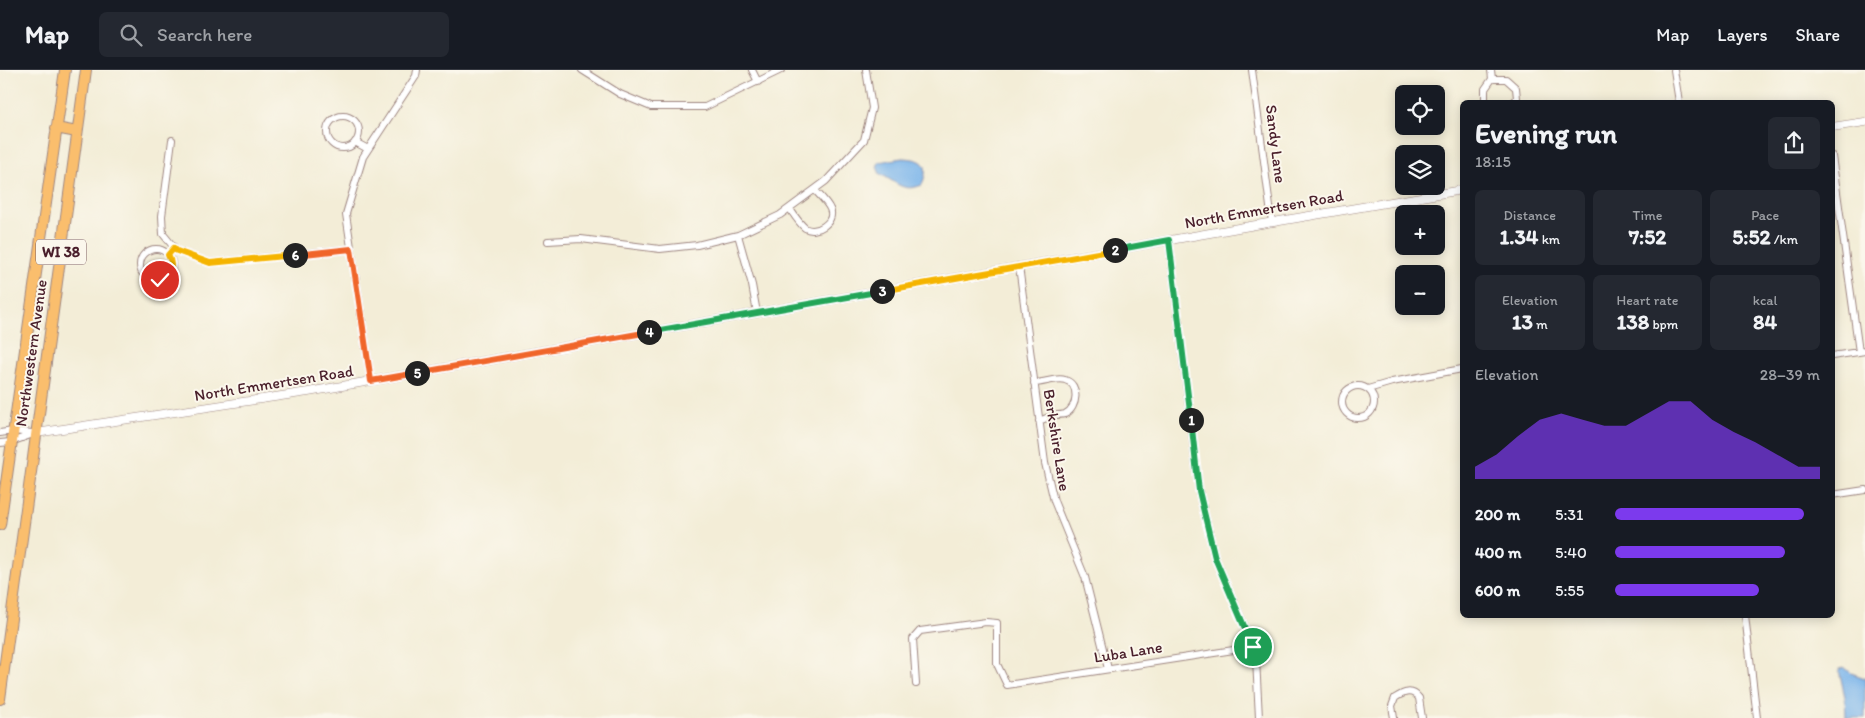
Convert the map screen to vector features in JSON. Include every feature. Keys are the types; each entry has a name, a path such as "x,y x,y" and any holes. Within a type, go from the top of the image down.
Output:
{"main road":[{"name":"Northwestern Avenue","path":"0,525 64,70"},
{"name":"Northwestern Avenue","path":"0,700 86,70"},
{"path":"56,128 77,132"}],"street":[{"path":"371,381 346,214 363,156 416,76 417,70"},
{"path":"582,70 620,94 651,106 705,107 781,70"},
{"path":"752,70 758,82"},
{"path":"548,240 581,239 660,248 698,245 738,235 780,215 815,190 864,140 872,112 866,70"},
{"name":"Sandy Lane","path":"1252,70 1272,222"},
{"path":"1485,100 1485,89 1492,79 1491,70"},
{"path":"1674,70 1679,100"},
{"path":"1492,79 1506,79 1516,88 1516,100"},
{"path":"342,116 353,120 359,134 355,142 347,148 338,147 333,144 327,136 329,123 335,118 342,116"},
{"path":"1835,127 1865,122"},
{"path":"172,140 162,216 163,234 177,251 210,263 351,249"},
{"path":"355,142 368,148"},
{"path":"1835,176 1862,352 1835,356"},
{"path":"790,209 804,227 810,230 819,230 826,225 831,218 831,210 815,190"},
{"name":"North Emmertsen Road","path":"36,433 298,394 1019,266 1460,190"},
{"path":"738,235 752,285 757,313"},
{"path":"1169,240 1199,491 1215,558 1253,647 1256,659 1259,718"},
{"path":"168,255 174,248"},
{"path":"155,249 161,250 168,255 172,267 168,275 164,279 156,281 146,278 140,269 142,256 148,251 155,249"},
{"name":"Berkshire Lane","path":"1019,266 1045,463 1054,501 1085,577 1108,669"},
{"path":"1368,390 1372,394 1374,404 1369,414 1358,418 1348,414 1342,401 1346,392 1354,386 1368,390 1392,382 1460,369"},
{"path":"1034,383 1056,379 1066,380 1073,385 1076,396 1074,407 1065,414 1053,416 1039,422"},
{"path":"0,432 12,436 36,433"},
{"path":"0,443 12,436 36,433"},
{"path":"1835,495 1865,490"},
{"path":"1745,618 1757,718"},
{"name":"Luba Lane","path":"916,684 913,639 920,632 986,622 997,624 997,664 1007,685 1253,647"},
{"path":"1394,718 1392,706 1395,698 1406,692 1412,692 1419,698 1422,718"}],"water":[{"path":"902,158 920,161 923,164 925,172 922,185 909,188 900,186 880,174 877,167 879,162"},
{"path":"1844,667 1851,673 1865,678 1865,718 1846,718 1845,697 1839,670"}],"route":[{"path":"160,280 168,275 172,267 168,255 174,248 177,251 210,263 351,249 371,381 1169,240 1199,491 1215,558 1253,647"}]}
